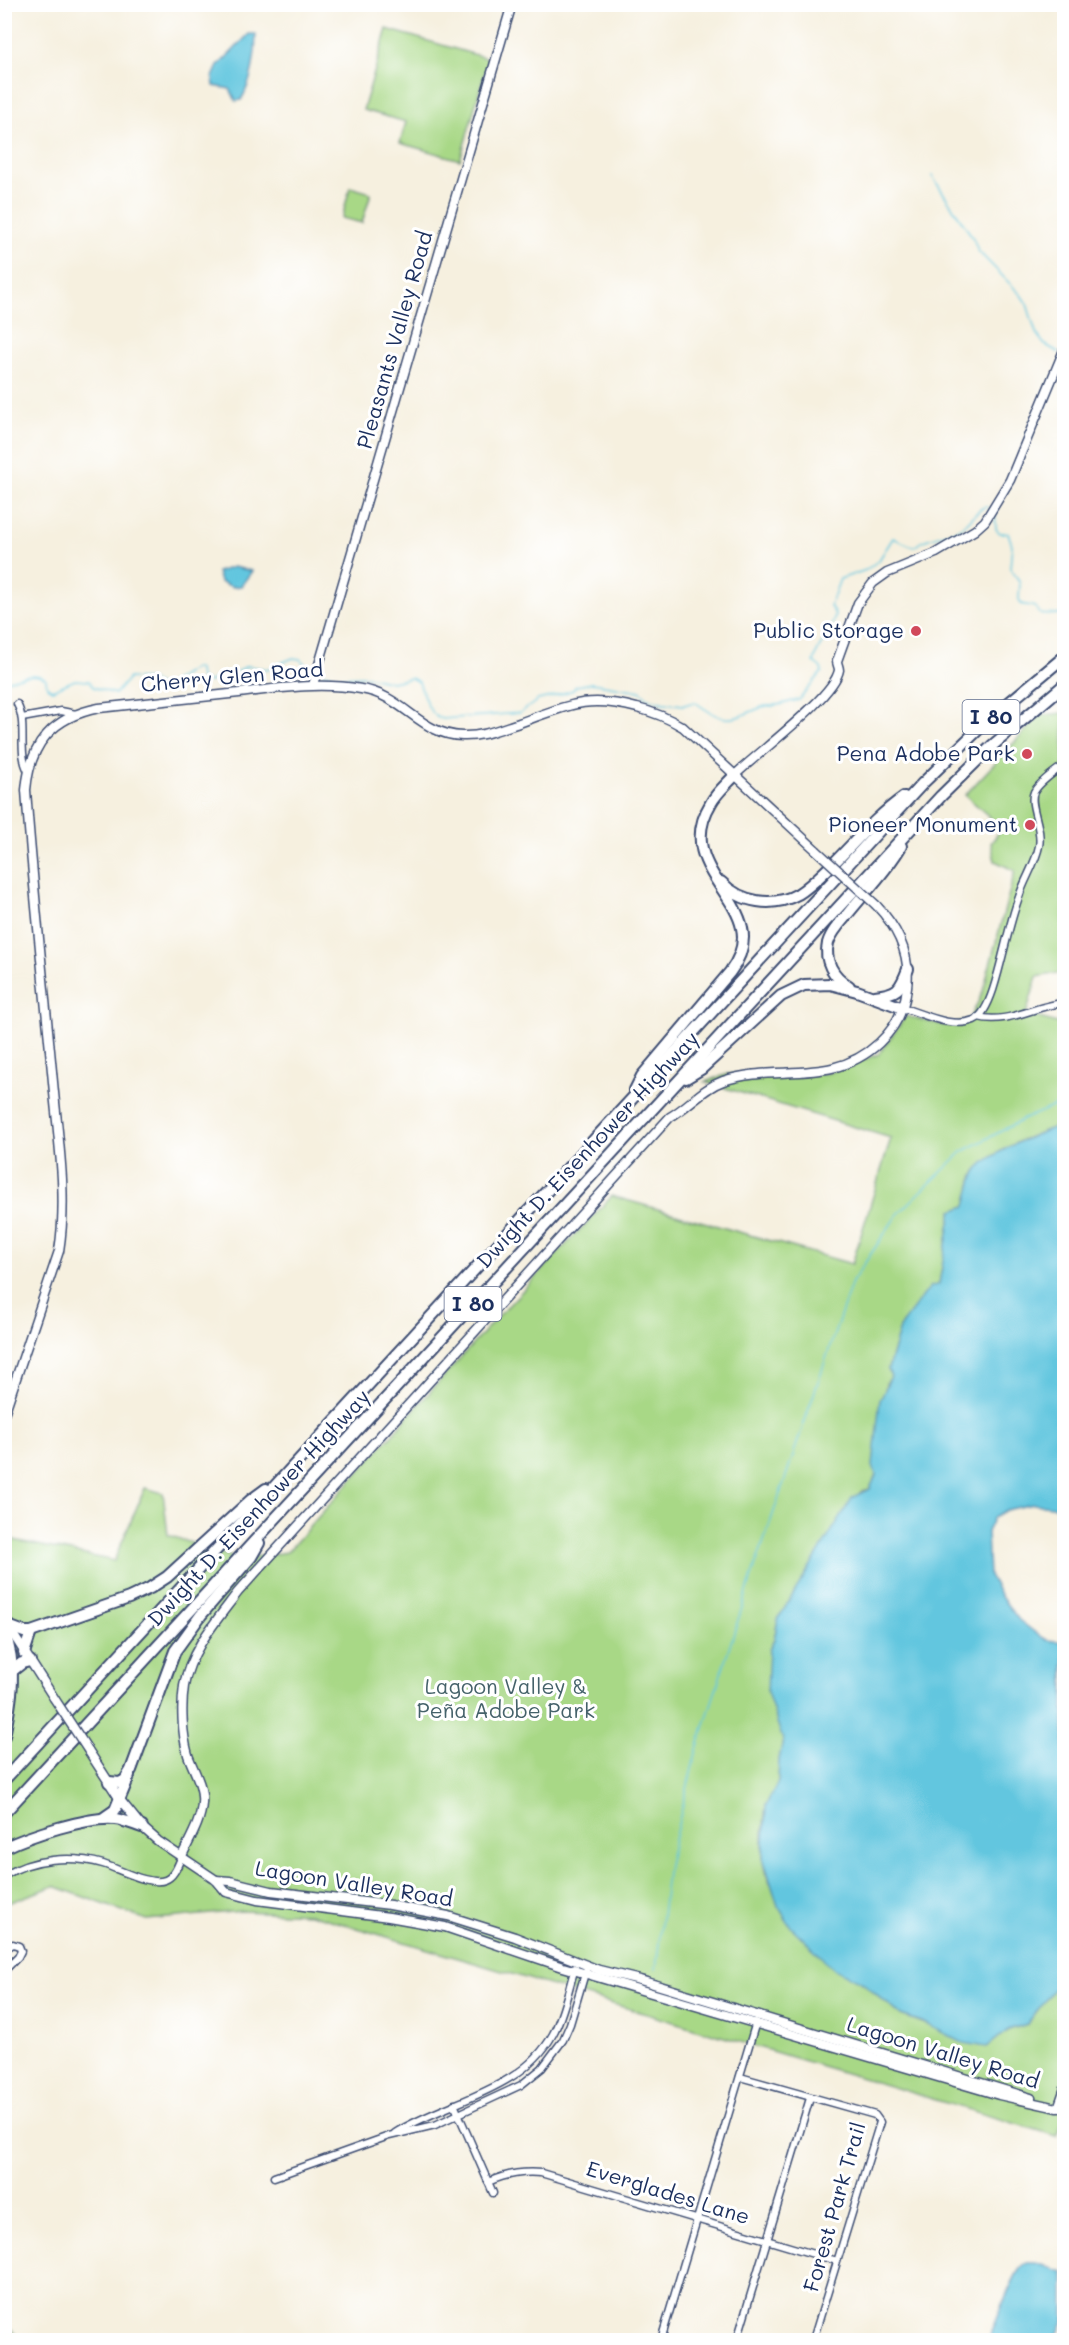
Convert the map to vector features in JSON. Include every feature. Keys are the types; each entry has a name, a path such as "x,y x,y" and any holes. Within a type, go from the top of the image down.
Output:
{"highway":[{"name":"Dwight D. Eisenhower Highway","path":"4,1780 923,783 987,721 1065,657"},
{"name":"Dwight D. Eisenhower Highway","path":"4,1813 911,828 993,745 1065,684"},
{"path":"630,1101 642,1076 730,972 741,953 744,933 739,914 710,872 701,837 705,815 712,800 735,775"},
{"path":"708,866 724,885 748,899 774,902 793,897 821,875 889,807 923,783"},
{"path":"857,991 841,982 833,974 827,954 828,943 840,924 892,860 911,828"},
{"path":"872,996 891,994 899,989 908,969"},
{"path":"672,1088 701,1069 768,1007 791,989 818,983 857,991 903,1008"},
{"path":"4,1736 12,1692 12,1671 6,1626 31,1632 129,1598 150,1588 173,1571 251,1500 286,1475"},
{"path":"102,1819 115,1810 121,1801 175,1651 201,1615 251,1557 273,1520"},
{"path":"12,1671 27,1657 26,1644 31,1632"},
{"path":"109,1782 120,1783 125,1780 131,1770"},
{"path":"4,1848 30,1838 102,1819 115,1819 142,1827"}],"street":[{"name":"Pleasants Valley Road","path":"313,685 512,4"},
{"path":"735,775 801,717 833,681 839,670 837,661 858,603 873,583 887,573 936,553 975,531 985,521 1010,480 1065,350"},
{"name":"Cherry Glen Road","path":"4,1414 59,1251 64,1215 27,803 28,771 34,753 45,737 59,723 76,714 110,707 313,685 360,688 380,694 391,698 432,729 458,736 487,733 577,703 600,700 650,711 673,721 693,736 876,905 897,929 908,969 907,993 903,1008"},
{"path":"17,704 22,718 24,758 28,771"},
{"path":"22,718 61,711 76,714"},
{"path":"4,1876 43,1861 71,1859 102,1864 155,1881 166,1880 172,1875 198,1822 202,1802 200,1788 188,1752 183,1717 184,1686 191,1664 206,1634 238,1592 670,1117 710,1087 739,1076 797,1073 847,1065 872,1050 887,1035 903,1008 938,1019 958,1022 973,1021 978,1017 988,1003 1010,921 1039,848 1040,827 1032,802 1033,793 1065,765"},
{"path":"978,1017 990,1020 1005,1019 1042,1006 1065,1002"},
{"path":"6,1626 121,1801"},
{"name":"Lagoon Valley Road","path":"121,1801 142,1827 181,1858 216,1880 230,1881 264,1890 390,1905 448,1916 515,1937 575,1966 999,2095 1061,2109"},
{"path":"4,1950 12,1944 19,1946 21,1951 4,1971"},
{"path":"389,2136 417,2120 509,2079 533,2061 549,2041 557,2026 575,1966"},
{"path":"273,2177 389,2136 421,2129 514,2090 542,2068 559,2047 567,2032 586,1969"},
{"path":"661,2340 757,2020"},
{"name":"Forest Park Trail","path":"740,2077 875,2115 880,2122 813,2340"},
{"path":"1061,2109 1065,2088"},
{"path":"737,2340 810,2098"},
{"path":"454,2104 493,2193"},
{"name":"Everglades Lane","path":"488,2182 508,2174 527,2171 541,2173 837,2261"}],"green space":[{"path":"387,29 487,58 460,160 400,143 406,122 363,110"},
{"path":"350,187 371,193 362,223 342,218"},
{"name":"Lagoon Valley & Peña Adobe Park","path":"1064,713 1064,972 1037,977 1026,1014 1064,1025 1064,1124 1007,1148 977,1170 966,1206 952,1211 939,1284 901,1325 888,1369 892,1377 886,1383 876,1475 870,1489 862,1491 778,1619 774,1640 769,1650 768,1692 783,1740 778,1782 766,1805 763,1833 763,1858 768,1880 834,1968 863,1983 901,2015 987,2047 1008,2030 1027,2024 1059,1982 1064,1967 1064,2119 1057,2136 310,1914 242,1911 147,1920 54,1886 5,1904 4,1538 114,1561 145,1488 163,1493 168,1535 238,1559 287,1552 488,1327 612,1196 852,1264 891,1138 705,1082 728,1074 763,1076 828,1073 879,1054 906,1016 947,1026 970,1019 983,991 1015,871 995,861 991,843 1002,828 965,795 1040,715"},
{"path":"5,2323 24,2340 5,2340"}],"water":[{"path":"249,34 256,34 253,68 245,93 241,100 236,101 230,89 214,86 213,77 218,66"},
{"path":"233,567 252,571 241,586 233,587 220,582 217,572"},
{"path":"1064,1124 1064,1512 1052,1506 1033,1504 1006,1510 994,1517 987,1532 989,1575 1002,1598 1019,1620 1037,1634 1047,1640 1064,1642 1064,1967 1059,1982 1027,2024 1008,2030 987,2047 963,2043 922,2022 901,2015 863,1983 834,1969 791,1927 778,1906 763,1858 766,1805 778,1782 783,1740 767,1692 769,1650 774,1640 778,1619 852,1498 870,1489 876,1475 873,1466 880,1399 891,1377 888,1369 901,1325 930,1287 939,1284 952,1211 966,1206 975,1174 980,1166 989,1159 1015,1144"},
{"path":"1035,2263 1064,2272 1064,2319 1055,2340 989,2340 1016,2275 1025,2264"}],"waterway":[{"path":"932,176 973,238 978,251 1027,304 1036,333 1044,344 1058,352"},
{"path":"323,673 340,677 366,676 392,682 411,678 419,682 429,709 442,719 520,713 538,700 573,690 576,686 592,683 640,691 649,699 664,703 684,705 695,702 721,717 734,718 764,706 799,700 822,672 814,662 834,621 835,614 830,606 840,579 866,570 879,560 893,538 914,547 959,529 980,509 987,507"},
{"path":"995,513 996,529 1000,533 1008,533 1012,545 1010,568 1020,582 1021,604 1034,607 1040,614 1064,614"},
{"path":"4,682 25,676 36,676 46,679 47,687 52,690 75,680 89,681 93,687 115,694 129,678 152,680 158,685 166,686 195,668 199,670 200,679 209,682 231,675 247,666 267,669 293,658 300,659 310,669"},
{"path":"656,1969 668,1864 697,1749 753,1573 852,1282 897,1215 962,1152 1024,1119 1064,1102"}],"place":[{"name":"Public Storage","path":"916,631"},
{"name":"Pena Adobe Park","path":"1027,754"},
{"name":"Pioneer Monument","path":"1030,825"}]}
